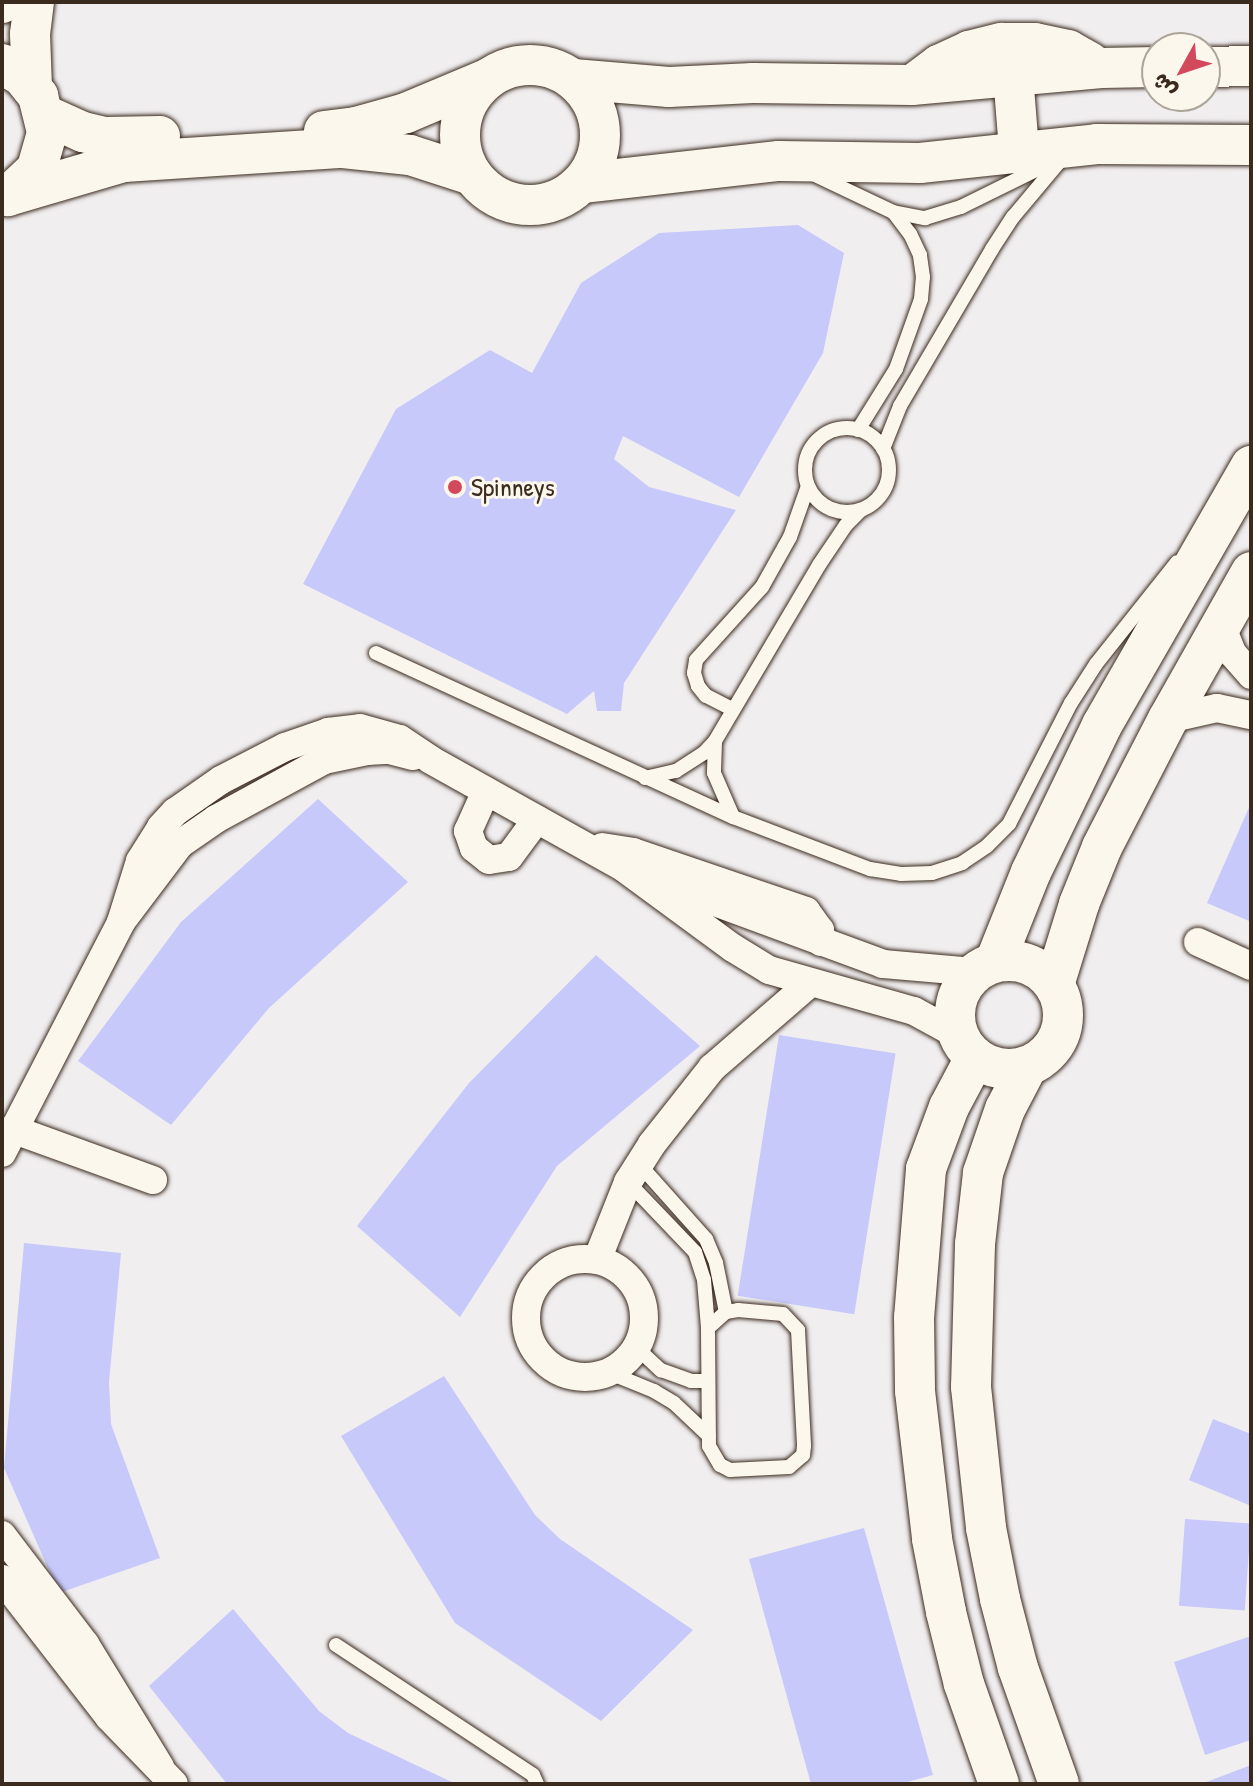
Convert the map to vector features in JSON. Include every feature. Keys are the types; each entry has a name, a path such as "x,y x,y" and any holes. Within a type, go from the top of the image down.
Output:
{"street":[{"path":"6,197 37,169 47,133 26,89 34,2"},
{"path":"912,85 939,65 969,51 1002,43 1035,43 1068,50 1101,68"},
{"path":"26,89 83,132 105,137 308,132 356,127 394,117 507,68 530,64 552,68 573,79 589,96 599,129 594,163 582,183"},
{"path":"1221,67 1251,66"},
{"path":"573,79 669,87 753,83 912,85 1141,67"},
{"path":"1013,75 1019,149"},
{"path":"472,175 463,156 460,135 468,104 487,79"},
{"path":"6,197 124,162 343,148 410,155 472,175 500,198 526,205 552,202 582,183 779,161 920,163 1019,149 1080,151 1251,145"},
{"path":"999,1784 964,1684 946,1612 932,1539 915,1391 914,1317 926,1169 967,1046 955,1008 958,994 985,967 1096,738 1251,466"},
{"path":"1054,985 1098,856 1168,719 1251,572"},
{"path":"1221,625 1233,654 1251,675"},
{"path":"1168,719 1217,708 1251,715"},
{"path":"153,1180 7,1141 121,922 180,844 216,819 304,770 345,754 367,751 389,750 431,760 624,868 733,948 769,970 809,984 898,1005 967,1046 991,1067 1027,1067"},
{"path":"486,791 468,831 474,848 489,860 509,857 537,819"},
{"path":"587,847 633,852 795,907 815,919 821,942"},
{"path":"624,868 883,964 985,967 1028,964 1054,985 1061,1000 1060,1032 1053,1047 1027,1067 1005,1109 983,1173 975,1244 971,1387 986,1528 1000,1599 1018,1668 1059,1784"},
{"path":"764,1022 769,970 784,929"},
{"path":"1198,942 1251,966"},
{"path":"597,1260 634,1173 712,1068 809,984"},
{"path":"597,1260 615,1266 639,1293 644,1321 637,1348 610,1373 573,1377 556,1370 536,1351 526,1325 530,1297 545,1274 569,1261 597,1260"},
{"path":"2,1535 85,1644 167,1775"},
{"path":"2,1579 109,1717 167,1775"}],"lane":[{"path":"779,161 893,212 916,218 943,215 1080,151"},
{"path":"883,449 900,406 1013,217 1080,151"},
{"path":"858,430 896,369 921,299 923,277 920,255 910,234 893,212"},
{"path":"643,778 683,767 715,741 819,565 846,525 880,497 886,487 889,468 883,449 858,430 843,428 828,433 816,442 805,471 808,486 825,505 849,512 861,510"},
{"path":"732,709 706,696 698,686 694,673 696,660 762,587 790,537 808,486"},
{"path":"376,653 733,817 870,869 901,874 932,873 975,855 1009,824 1071,703 1122,627 1231,502"},
{"path":"715,741 714,773 733,817"},
{"path":"634,1173 706,1239 716,1263 726,1312"},
{"path":"634,1173 695,1252 704,1280 708,1328 709,1436 713,1457 730,1470 789,1467 803,1455 804,1446 798,1330 783,1314 726,1312 708,1328"},
{"path":"637,1348 661,1370 691,1381 707,1381"},
{"path":"610,1373 664,1397 709,1436"},
{"path":"336,1645 533,1775 537,1784"}],"building":[{"path":"798,225 844,253 823,353 739,497 623,436 614,459 649,487 736,510 624,683 621,711 597,711 594,691 567,714 303,584 396,409 490,350 532,373 581,283 659,233"},
{"path":"318,799 408,882 269,1008 171,1125 78,1061 181,922"},
{"path":"1251,803 1251,916 1249,921 1207,903"},
{"path":"596,955 700,1046 557,1166 460,1317 357,1226 469,1083"},
{"path":"779,1035 896,1053 854,1314 738,1296"},
{"path":"24,1243 121,1253 109,1382 111,1424 160,1558 59,1593 4,1468"},
{"path":"444,1376 535,1515 560,1539 693,1630 601,1721 455,1623 341,1436"},
{"path":"1213,1419 1251,1434 1251,1506 1189,1480"},
{"path":"1185,1519 1251,1524 1245,1610 1179,1606"},
{"path":"864,1528 933,1775 900,1784 811,1784 749,1559"},
{"path":"233,1609 319,1711 348,1733 456,1784 227,1784 149,1686"},
{"path":"1251,1636 1251,1740 1205,1755 1174,1662"},
{"path":"1251,1765 1251,1784 1201,1784"}],"place":[{"name":"Spinneys","path":"455,487"}]}
